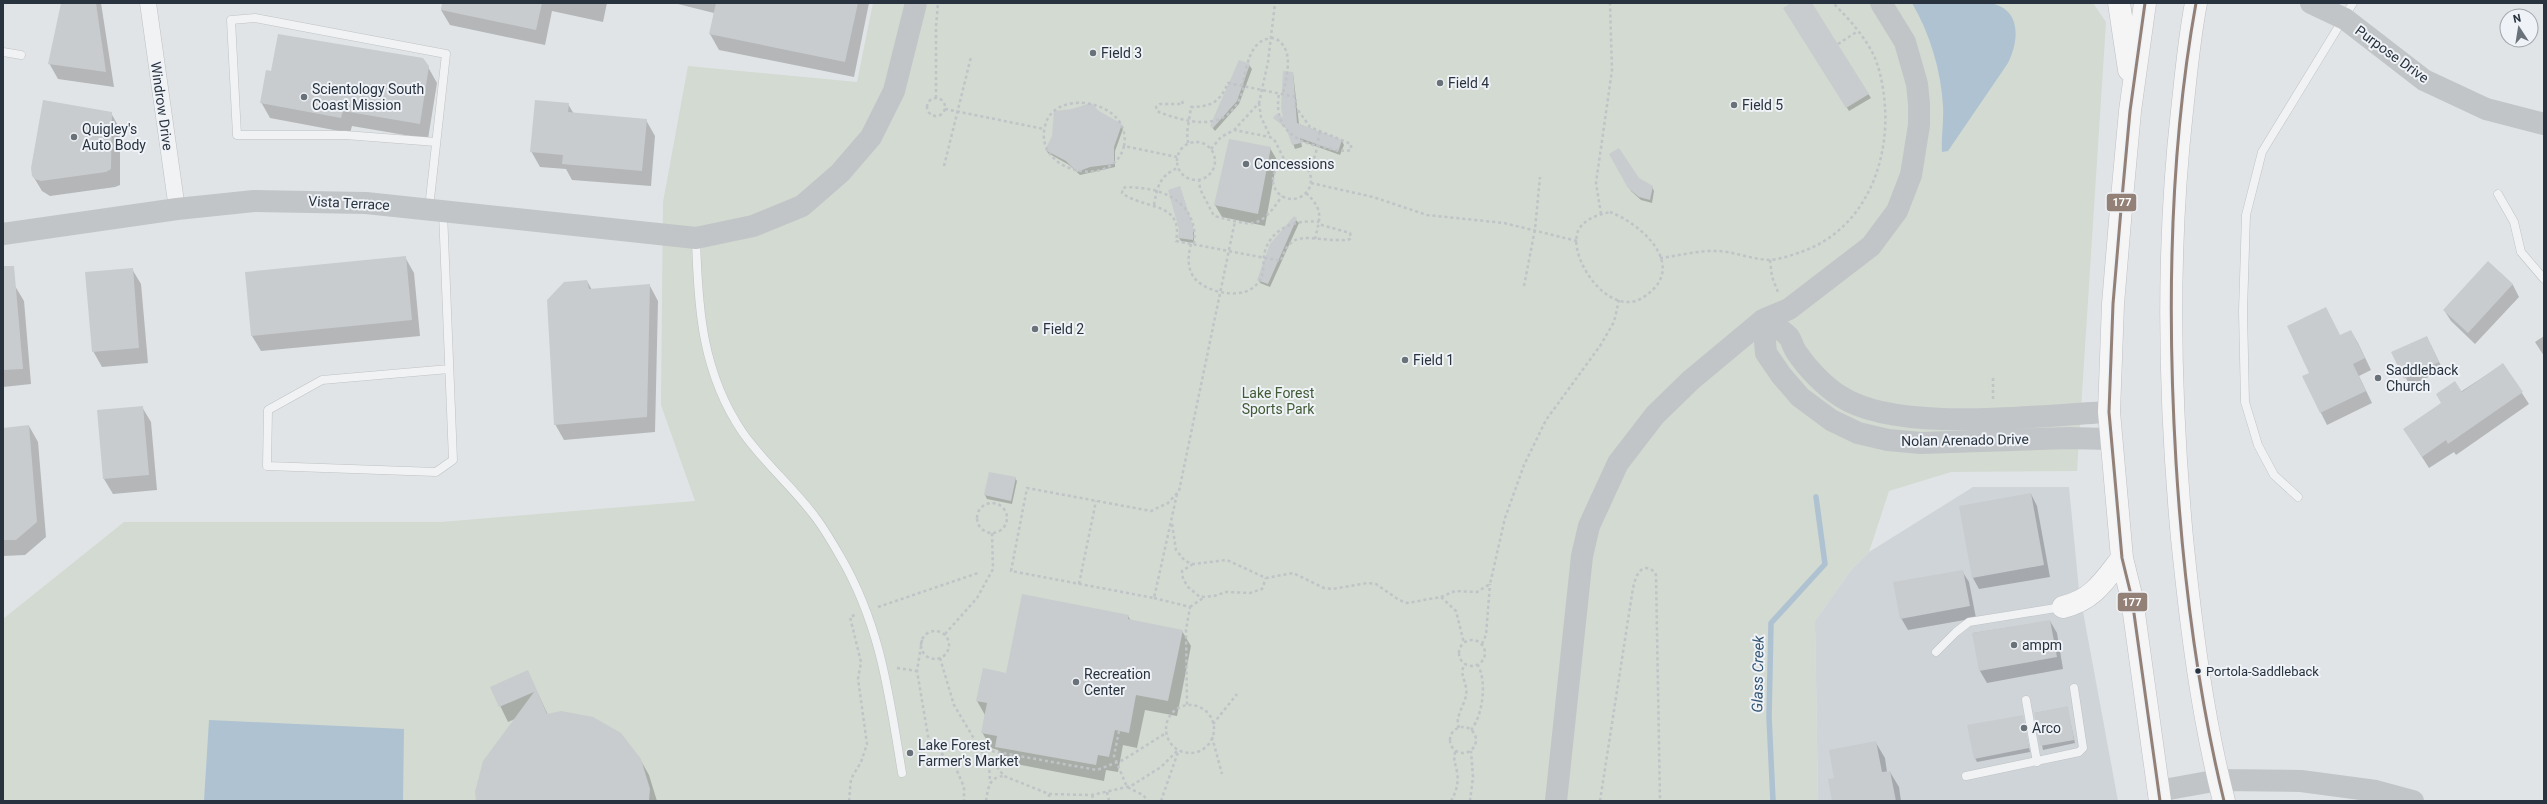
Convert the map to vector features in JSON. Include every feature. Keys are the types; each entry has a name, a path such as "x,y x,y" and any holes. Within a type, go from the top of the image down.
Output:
{"main road":[{"path":"2119,3 2132,93"},
{"path":"2145,3 2132,93 2113,304 2109,412 2110,439 2122,558 2132,600 2159,796"},
{"path":"2196,3 2191,30 2175,172 2170,288 2174,444 2190,618 2222,791"},
{"path":"2063,607 2079,604 2091,595 2122,558"}],"street":[{"name":"Windrow Drive","path":"148,3 177,209"},
{"name":"Vista Terrace","path":"3,234 177,209 254,201 305,200 436,208 696,238 753,226 802,206 840,173 871,137 894,91 916,3"},
{"path":"1556,801 1582,556 1589,526 1618,463 1654,415 1691,380 1764,320 1790,309 1871,246 1898,211 1911,175 1919,125 1917,84 1905,42 1881,3"},
{"name":"Purpose Drive","path":"2311,3 2349,11 2424,80 2486,110 2544,124"},
{"name":"Nolan Arenado Drive","path":"1764,320 1788,336 1797,353 1805,363 1840,396 1870,410 1899,417 1950,419 2109,412"},
{"name":"Nolan Arenado Drive","path":"1764,320 1766,353 1781,375 1800,397 1830,420 1858,434 1888,440 1921,443 2067,438 2110,439"},
{"path":"2159,796 2222,791 2301,781 2376,791 2412,801"}],"lane":[{"path":"2298,497 2274,476 2258,445 2245,402 2243,311 2246,215 2262,152 2349,11"},
{"path":"436,142 344,134 237,134 231,20 255,18 446,54 436,142 436,208 449,369 454,460 436,472 268,466 268,410 322,380 449,369"},
{"path":"3,52 21,55"},
{"path":"2498,194 2514,222 2521,252 2544,279"},
{"path":"696,238 698,294 705,346 728,408 760,454 816,518 840,557 867,611 882,658 902,773"},
{"path":"1936,652 1956,632 1969,622 2063,607"},
{"path":"1966,776 2075,754 2083,748 2074,688"},
{"path":"2026,700 2037,762"}],"path":[{"path":"936,98 936,26 938,3"},
{"path":"1275,3 1268,62 1259,103 1261,117 1270,137 1275,141 1286,163"},
{"path":"1601,214 1596,183 1612,70 1610,3"},
{"path":"1660,258 1716,251 1770,260 1799,253 1829,239 1852,217 1872,185 1879,168 1887,126 1882,84 1871,50 1858,31 1833,3"},
{"path":"1838,44 1858,31"},
{"path":"1182,101 1183,104 1160,104 1156,107 1157,111 1200,123 1224,118 1238,104 1253,50 1262,41 1270,38 1279,41 1288,56 1283,94"},
{"path":"944,166 971,57"},
{"path":"1188,143 1187,134 1191,107 1210,106 1215,103 1221,99 1228,83 1296,97 1295,106 1306,122 1320,131 1351,144 1353,147 1349,151 1317,147 1302,143 1289,134 1280,117 1279,94"},
{"path":"936,98 928,102 927,108 929,114 938,116 945,109"},
{"path":"936,98 944,102 945,109"},
{"path":"1075,103 1094,104 1109,110 1117,118 1125,136 1124,146 1122,154 1110,166 1094,171 1077,171 1060,164 1046,151 1042,135 1050,115 1058,109 1075,103"},
{"path":"1211,149 1221,137 1234,130 1259,103"},
{"path":"945,109 1044,129"},
{"path":"1234,130 1270,137"},
{"path":"1307,168 1312,165 1320,131"},
{"path":"1199,142 1211,149 1215,159 1209,175 1199,179 1185,176 1178,168 1177,157 1182,148 1188,143 1199,142"},
{"path":"1124,146 1177,157"},
{"path":"1296,162 1307,168 1310,174 1311,183 1306,193 1296,199 1282,196 1275,189 1273,177 1279,167 1286,163 1296,162"},
{"path":"1154,205 1156,191 1163,177 1178,168"},
{"path":"1524,286 1535,229 1540,176"},
{"path":"1199,179 1200,189 1214,216 1235,221 1253,224 1264,220 1282,196"},
{"path":"1311,183 1373,197 1427,215 1504,223 1535,229 1577,241"},
{"path":"1156,191 1125,187 1122,190 1123,193 1137,201 1154,205 1165,210 1175,221 1178,229 1176,241 1192,244 1229,251 1264,258 1281,261 1286,246 1292,241 1306,237 1315,239 1348,240 1352,237 1350,233 1318,223 1304,221 1283,228 1273,235 1264,258 1263,273 1251,289 1244,292 1221,292 1198,283 1193,277 1188,264 1192,244 1193,221 1187,210 1170,195 1156,191"},
{"path":"1306,193 1317,205 1320,212 1315,239"},
{"path":"1610,212 1635,224 1652,241 1660,258 1662,279 1653,291 1640,299 1619,300 1604,294 1597,286 1580,259 1577,241 1579,230 1591,217 1610,212"},
{"path":"1154,598 1177,494 1182,484 1235,221"},
{"path":"1770,260 1775,287 1790,309"},
{"path":"1441,598 1456,612 1464,643 1459,655 1466,664 1471,666 1478,665 1482,662 1485,654 1482,644 1486,635 1490,584 1505,518 1524,465 1546,420 1600,346 1614,322 1619,300"},
{"path":"1988,400 2000,399"},
{"path":"1177,494 1168,503 1151,511 1027,488 1010,571 1190,606 1203,598 1226,592 1256,592 1262,589 1266,578"},
{"path":"1078,584 1096,501"},
{"path":"994,504 1002,508 1006,521 1002,529 992,533 981,528 977,519 980,509 994,504"},
{"path":"1172,517 1176,550 1185,561 1193,564"},
{"path":"945,634 977,598 993,569 992,533"},
{"path":"1203,598 1194,594 1183,579 1182,571 1193,564 1227,560 1266,578 1293,574 1324,588 1333,589 1367,582 1376,584 1407,603 1441,598 1455,591 1482,591 1490,584"},
{"path":"1600,801 1630,607 1637,575 1640,570 1646,568 1652,570 1656,575 1660,801"},
{"path":"849,801 851,779 861,762 867,744 858,679 861,662 850,617 978,573"},
{"path":"1187,706 1186,630 1190,606"},
{"path":"945,634 931,631 922,640 917,669 930,742 955,766 964,787 964,801"},
{"path":"922,640 924,654 931,659 940,658 950,648 945,634"},
{"path":"1464,643 1473,640 1482,644"},
{"path":"940,658 954,705 989,764 990,784 986,801"},
{"path":"1459,728 1457,721 1466,698 1462,672 1466,664"},
{"path":"1471,730 1479,715 1482,681 1478,665"},
{"path":"1222,774 1212,736 1213,724 1238,694"},
{"path":"1212,736 1207,746 1201,750 1186,753 1178,750 1172,745 1166,733 1170,716 1175,711 1187,706 1198,707 1205,711 1213,724"},
{"path":"1470,801 1473,777 1471,750 1477,739 1471,730 1465,727 1454,731 1450,739 1456,750 1463,753 1471,750"},
{"path":"1119,731 1114,756 1116,762 1127,787 1143,795 1148,801"},
{"path":"980,749 1092,770 1116,762 1166,733"},
{"path":"989,764 997,767 1004,776 1049,794 1092,795 1127,787 1160,767 1178,750"},
{"path":"1161,801 1178,750"},
{"path":"1451,801 1457,785 1457,771 1454,758 1456,750"},
{"path":"990,784 994,779 1004,776"},
{"path":"1107,792 1109,801"},
{"path":"1049,794 1049,801"},
{"path":"1092,795 1094,801"}],"shaded area":[{"path":"1973,487 2069,487 2079,590 2118,801 1818,801 1815,621 1851,570 1869,552"}],"green space":[{"name":"Lake Forest Sports Park","path":"873,3 2093,3 2106,22 2077,471 1951,472 1889,491 1869,552 1851,570 1815,621 1818,801 3,801 3,619 124,522 441,522 695,501 661,405 663,202 688,66 857,82"}],"water":[{"path":"1912,3 1990,3 2000,6 2008,12 2013,19 2015,27 2016,36 2012,54 2008,63 1948,151 1942,152 1942,93 1934,53 1924,27"},
{"path":"209,720 404,729 403,801 204,801"}],"building":[{"path":"61,3 96,3 106,72 48,64"},
{"path":"442,3 542,3 536,30 441,10"},
{"path":"716,3 858,3 845,62 709,34"},
{"path":"1791,3 1812,3 1869,94 1846,108 1783,8"},
{"path":"278,34 423,58 429,66 420,124 343,111 341,118 260,103 266,70 271,71"},
{"path":"1239,60 1250,64 1237,101 1213,128 1210,126"},
{"path":"1283,71 1293,72 1297,123 1342,140 1338,152 1300,138 1301,143 1292,145 1286,128 1273,118 1276,114 1283,117 1281,109"},
{"name":"Quigley's Auto Body","path":"43,100 112,112 111,169 106,172 41,181 32,176 31,168"},
{"path":"535,100 569,103 568,112 647,119 642,171 562,164 563,155 530,152"},
{"path":"1091,103 1099,111 1122,124 1114,147 1114,164 1090,167 1077,172 1066,161 1045,150 1052,136 1054,111 1072,109"},
{"name":"Concessions","path":"1229,139 1271,147 1258,214 1214,205"},
{"path":"1619,148 1639,178 1653,186 1650,200 1639,197 1628,188 1609,154"},
{"path":"1180,186 1193,227 1193,240 1178,238 1179,229 1168,190"},
{"path":"1294,216 1297,218 1268,284 1257,280 1270,244"},
{"path":"406,256 412,320 251,336 245,272"},
{"path":"2488,261 2513,284 2468,333 2443,310"},
{"path":"3,266 14,266 23,369 3,370"},
{"path":"133,268 139,348 92,352 85,272"},
{"path":"587,280 589,289 650,284 647,417 554,425 547,300 564,282"},
{"path":"2326,307 2340,335 2351,330 2365,358 2353,364 2366,391 2320,413 2302,376 2309,373 2287,326"},
{"path":"2427,336 2439,362 2404,379 2391,352"},
{"path":"2503,363 2523,392 2448,444 2446,440 2422,457 2403,429 2441,403 2436,394 2455,381 2462,392"},
{"path":"143,406 149,475 103,479 97,410"},
{"path":"29,425 37,522 16,540 3,540 3,428"},
{"path":"989,472 1016,477 1011,501 984,495"},
{"path":"2031,493 2044,565 1972,578 1959,506"},
{"path":"1963,570 1970,606 1900,619 1893,582"},
{"name":"Recreation Center","path":"1022,594 1129,615 1128,619 1183,630 1168,701 1136,695 1129,733 1115,730 1109,757 1098,755 1096,765 995,747 997,736 981,733 987,703 976,701 983,668 1006,673"},
{"name":"ampm","path":"2050,620 2057,657 1979,671 1972,633"},
{"path":"528,670 547,714 561,711 593,717 621,733 641,759 650,789 649,801 476,801 475,792 483,761 534,692 499,707 490,687"},
{"path":"2068,706 2074,740 2040,746 2034,713"},
{"path":"2023,715 2029,748 1974,759 1967,725"},
{"path":"1876,741 1882,772 1890,771 1896,801 1832,801 1828,779 1834,778 1829,750"}],"waterway":[{"name":"Glass Creek","path":"1773,801 1769,717 1771,623 1825,564 1816,497"}],"transit line":[{"name":"177","path":"2145,3 2130,111 2121,209 2113,304 2109,412 2122,558 2132,599 2160,801"},
{"name":"177","path":"2196,3 2187,60 2175,174 2171,290 2173,405 2179,505 2192,633 2206,717 2224,801"}],"place":[{"name":"Field 3","path":"1093,53"},
{"name":"Field 4","path":"1440,83"},
{"name":"Scientology South Coast Mission","path":"304,97"},
{"name":"Field 5","path":"1734,105"},
{"name":"Quigley's Auto Body","path":"74,137"},
{"name":"Concessions","path":"1246,164"},
{"name":"Field 2","path":"1035,329"},
{"name":"Field 1","path":"1405,360"},
{"name":"Saddleback Church","path":"2378,378"},
{"name":"ampm","path":"2014,645"},
{"name":"Portola-Saddleback","path":"2198,671"},
{"name":"Recreation Center","path":"1076,682"},
{"name":"Arco","path":"2024,728"},
{"name":"Lake Forest Farmer's Market","path":"910,753"}]}
